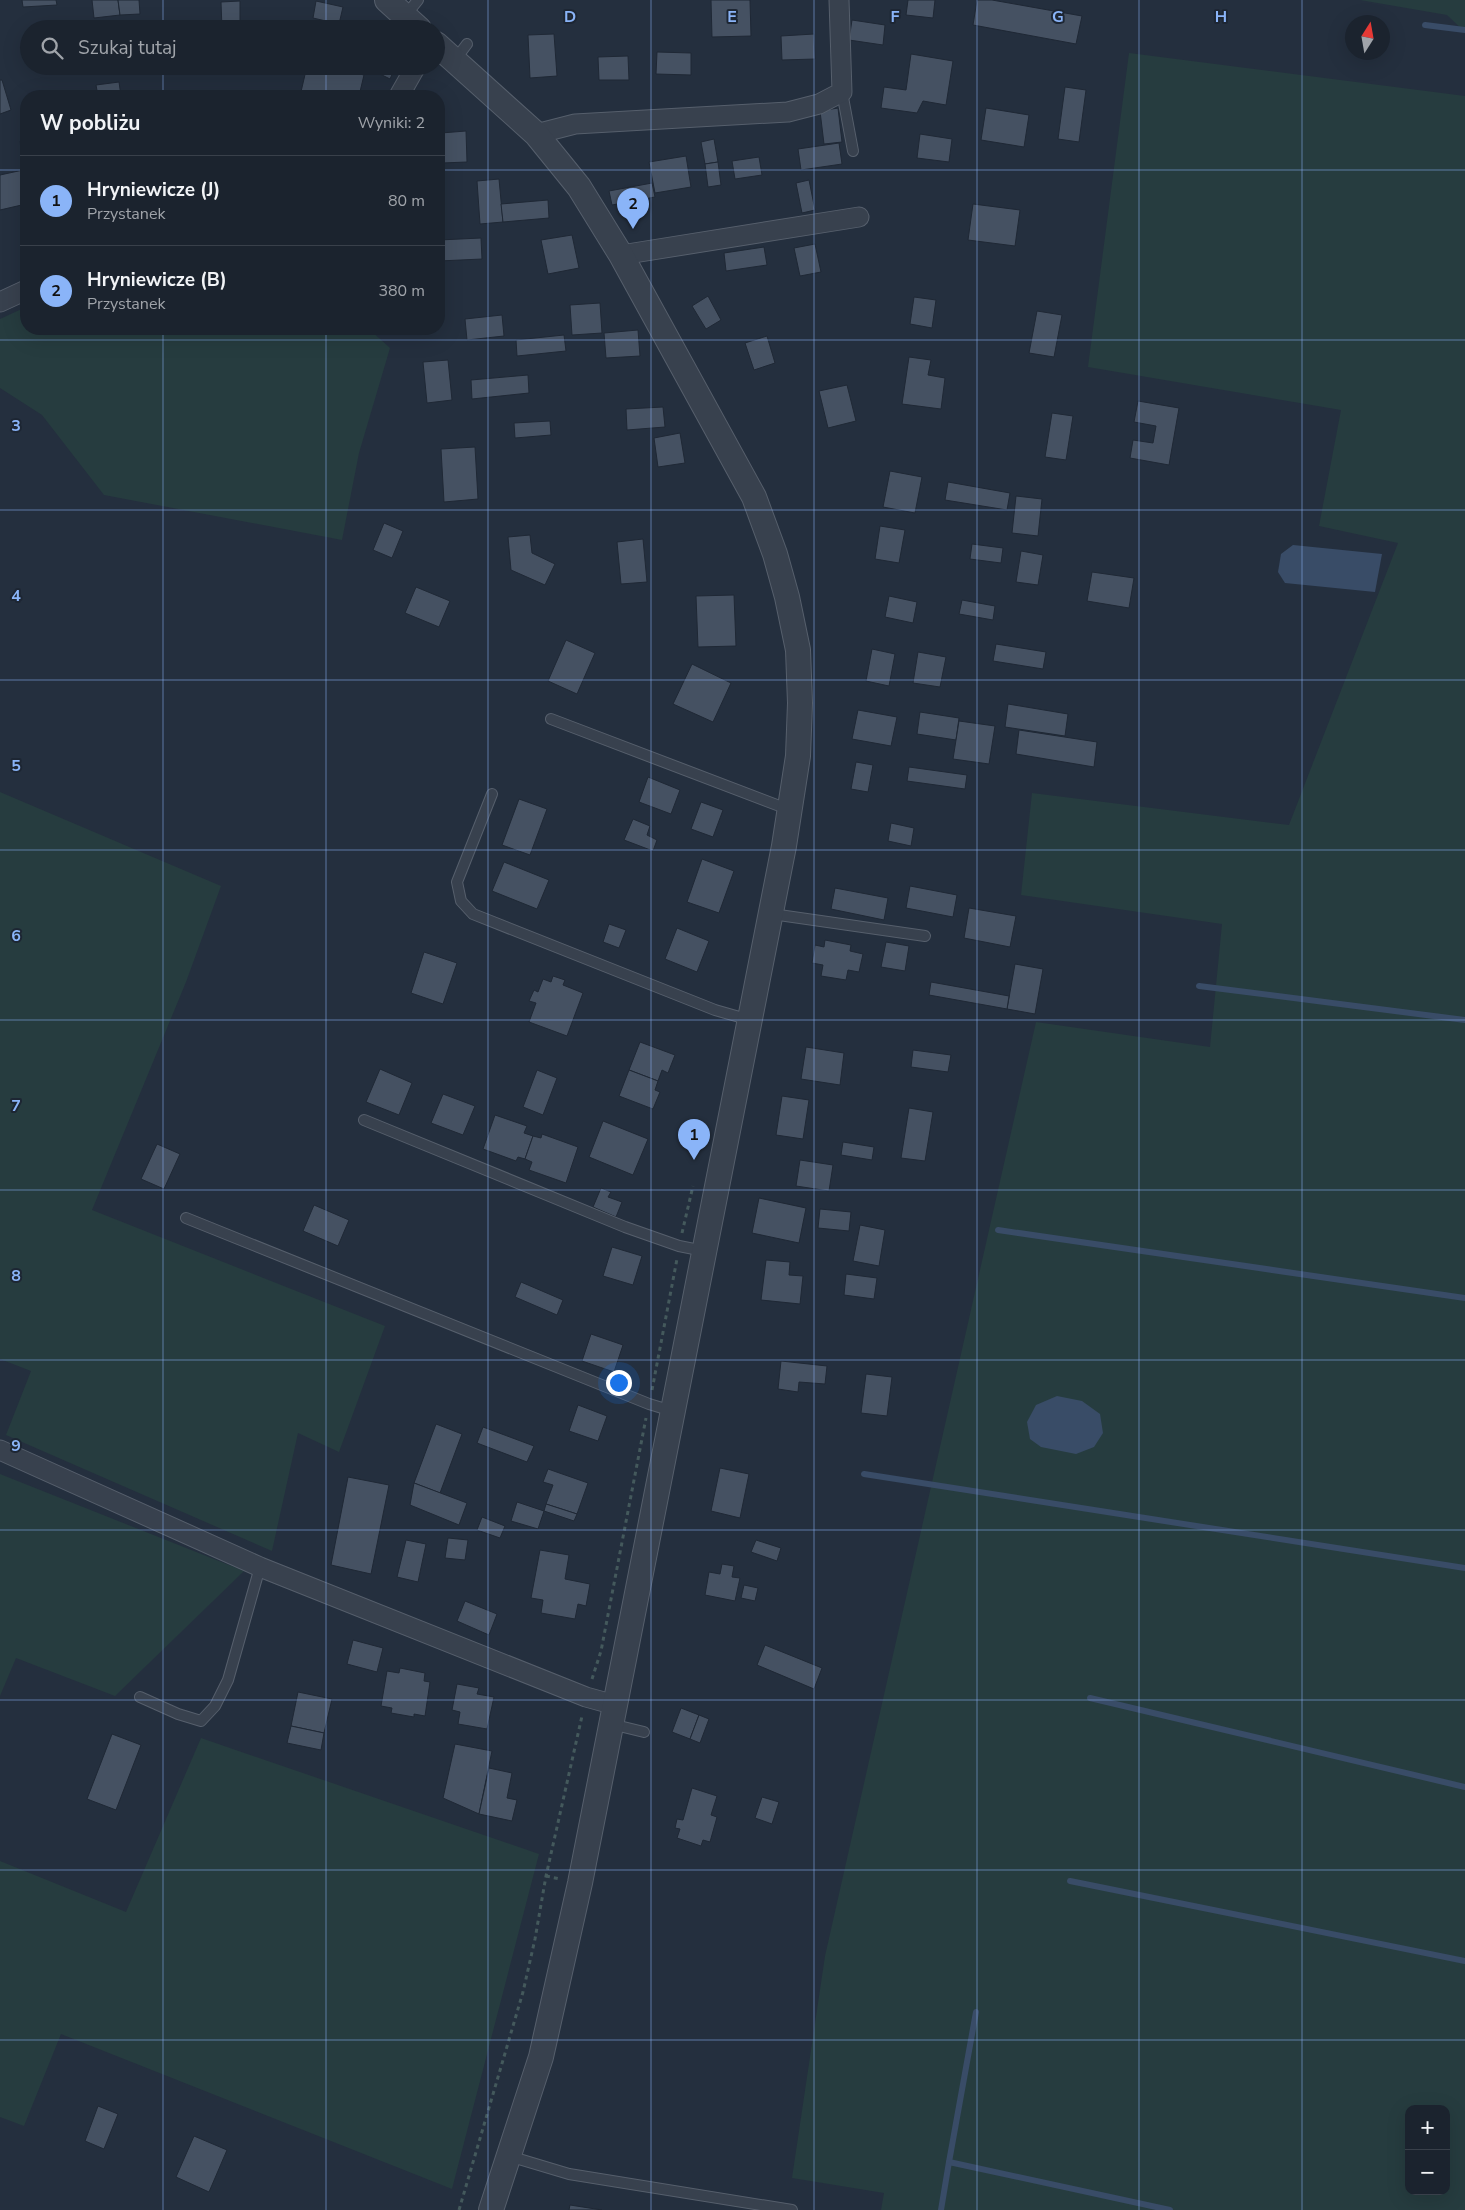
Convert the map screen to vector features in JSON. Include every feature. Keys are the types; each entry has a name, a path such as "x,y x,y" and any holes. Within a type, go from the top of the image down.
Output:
{"street":[{"path":"387,0 414,15"},
{"path":"536,134 575,124 788,112 818,104 842,92 839,0"},
{"path":"445,47 461,52 536,134 579,187 621,255 754,497 775,554 787,597 798,650 800,703 798,756 791,810 772,914 581,1876 543,2050 491,2210"},
{"path":"402,90 411,75"},
{"path":"621,255 859,217"},
{"path":"0,302 20,293"},
{"path":"0,1450 260,1567 586,1697 613,1715"}],"lane":[{"path":"842,92 853,151"},
{"path":"550,719 791,810"},
{"path":"492,794 457,882 461,901 472,914 715,1010 751,1020"},
{"path":"772,914 925,936"},
{"path":"364,1120 625,1227 679,1246 704,1251"},
{"path":"186,1218 649,1404 672,1411"},
{"path":"140,1697 178,1714 201,1721 215,1706 228,1680 260,1567"},
{"path":"613,1715 644,1732"},
{"path":"508,2156 569,2174 792,2210"}],"path":[{"path":"459,2210 523,1992 546,1876 586,1697 601,1651 679,1246 694,1179"}],"green space":[{"path":"1360,0 1465,0 1465,32 1447,15"},
{"path":"1129,53 1465,96 1465,2210 881,2210 884,2193 792,2178 825,1956 1036,1022 1210,1047 1222,924 1021,895 1032,793 1289,825 1398,543 1319,526 1341,410 1088,367"},
{"path":"20,310 20,335 376,335 390,348 359,453 342,540 104,495 42,415 0,388 0,319"},
{"path":"0,792 221,886 186,982 92,1210 385,1326 339,1452 298,1433 272,1551 6,1435 31,1371 0,1359"},
{"path":"0,1474 244,1571 115,1696 16,1658 0,1696"},
{"path":"201,1738 539,1854 452,2189 61,2034 24,2126 0,2117 0,1861 126,1912"}],"water":[{"path":"1293,545 1382,554 1375,592 1285,583 1278,572 1281,554"},
{"path":"1057,1396 1082,1401 1100,1414 1103,1433 1094,1447 1076,1454 1041,1447 1030,1439 1027,1422 1036,1405"}],"building":[{"path":"22,0 56,0 57,5 23,7"},
{"path":"92,0 118,0 120,15 94,18"},
{"path":"118,0 139,0 140,14 120,15"},
{"path":"711,0 750,0 751,36 712,37"},
{"path":"908,0 935,0 933,18 906,15"},
{"path":"977,0 992,0 1082,16 1076,44 973,25"},
{"path":"240,1 240,20 222,20 221,2"},
{"path":"316,1 343,7 340,20 313,18"},
{"path":"852,20 885,25 883,45 849,40"},
{"path":"554,34 557,76 530,78 528,35"},
{"path":"814,34 815,59 782,60 781,36"},
{"path":"657,52 691,53 691,75 656,74"},
{"path":"911,54 953,61 946,105 923,101 917,113 881,108 884,87 906,90"},
{"path":"628,56 629,80 599,80 598,57"},
{"path":"305,75 364,75 360,90 301,90"},
{"path":"382,75 392,75 390,79"},
{"path":"0,80 2,80 11,110 0,114"},
{"path":"119,82 120,90 97,90 96,85"},
{"path":"1065,87 1086,90 1079,142 1058,139"},
{"path":"838,108 842,142 824,144 820,111"},
{"path":"986,108 1029,115 1024,147 981,140"},
{"path":"466,131 467,162 445,163 445,133"},
{"path":"920,134 952,139 949,162 917,158"},
{"path":"714,139 718,162 705,164 701,142"},
{"path":"839,143 842,164 801,170 798,149"},
{"path":"686,156 691,187 655,193 649,162"},
{"path":"759,157 762,175 735,179 732,161"},
{"path":"718,162 721,185 708,187 705,164"},
{"path":"20,171 20,205 0,210 0,175"},
{"path":"499,179 503,222 480,224 477,181"},
{"path":"809,180 815,210 802,213 796,183"},
{"path":"652,183 655,197 612,205 609,191"},
{"path":"548,200 549,218 503,222 501,204"},
{"path":"973,204 1020,210 1015,246 968,240"},
{"path":"572,235 579,268 548,274 541,240"},
{"path":"481,238 482,259 445,261 445,240"},
{"path":"815,244 821,272 800,276 794,248"},
{"path":"764,247 767,265 726,271 724,253"},
{"path":"708,296 721,320 706,329 692,306"},
{"path":"914,297 936,300 932,328 910,324"},
{"path":"600,303 602,333 572,335 570,305"},
{"path":"1037,311 1062,315 1054,357 1029,353"},
{"path":"502,315 504,336 467,340 465,319"},
{"path":"638,330 640,356 606,358 604,333"},
{"path":"564,335 566,351 517,356 516,340"},
{"path":"767,336 775,363 754,370 745,343"},
{"path":"909,357 931,360 928,375 945,378 941,409 902,404"},
{"path":"448,360 452,400 427,403 423,362"},
{"path":"528,375 529,393 472,399 471,380"},
{"path":"847,385 856,421 828,428 819,391"},
{"path":"1138,401 1179,408 1169,465 1130,458 1133,440 1153,443 1156,426 1134,422"},
{"path":"663,407 665,427 627,430 626,409"},
{"path":"1052,413 1073,416 1066,460 1045,457"},
{"path":"550,421 551,435 515,438 514,423"},
{"path":"680,433 685,463 658,467 654,438"},
{"path":"475,447 478,499 444,502 441,449"},
{"path":"890,471 922,477 915,513 883,507"},
{"path":"948,482 1010,493 1007,510 945,500"},
{"path":"1016,496 1042,499 1038,536 1012,533"},
{"path":"384,523 403,531 392,558 373,550"},
{"path":"880,526 905,530 899,563 875,559"},
{"path":"530,535 532,553 555,564 545,585 511,570 508,537"},
{"path":"643,539 647,582 621,584 617,542"},
{"path":"972,544 1003,548 1001,563 970,559"},
{"path":"1021,551 1043,555 1038,585 1016,582"},
{"path":"1092,572 1134,578 1129,608 1087,601"},
{"path":"416,587 450,601 439,627 405,613"},
{"path":"734,595 736,646 698,647 696,596"},
{"path":"889,596 917,602 913,623 885,617"},
{"path":"962,600 995,606 993,620 959,614"},
{"path":"566,640 595,653 577,694 548,681"},
{"path":"996,644 1046,652 1043,669 993,661"},
{"path":"872,649 895,654 889,686 866,681"},
{"path":"918,652 946,657 940,687 913,683"},
{"path":"692,664 731,683 713,722 673,704"},
{"path":"1008,704 1068,714 1065,736 1005,727"},
{"path":"858,710 897,717 891,746 852,739"},
{"path":"920,712 959,718 956,740 917,734"},
{"path":"959,721 995,726 989,764 953,759"},
{"path":"1019,730 1097,742 1094,767 1016,754"},
{"path":"856,762 873,765 868,792 851,789"},
{"path":"909,767 967,775 965,789 907,781"},
{"path":"648,777 680,790 671,814 639,802"},
{"path":"519,799 547,809 530,855 502,845"},
{"path":"701,802 723,810 713,837 691,829"},
{"path":"633,819 650,826 647,835 657,840 653,851 624,840"},
{"path":"891,823 914,828 911,846 888,841"},
{"path":"702,859 734,871 719,913 687,902"},
{"path":"504,862 549,880 537,909 492,891"},
{"path":"910,886 957,895 953,917 906,908"},
{"path":"835,888 888,898 884,920 831,909"},
{"path":"969,908 1016,916 1010,947 964,938"},
{"path":"609,924 626,930 619,948 603,942"},
{"path":"677,928 709,941 697,972 665,959"},
{"path":"825,940 851,945 850,951 863,954 859,972 848,970 846,980 821,976 823,965 812,963 815,945 824,947"},
{"path":"886,942 909,946 905,971 881,967"},
{"path":"424,952 457,963 443,1004 411,993"},
{"path":"1015,964 1043,969 1035,1014 1007,1009"},
{"path":"553,976 565,980 563,985 583,993 567,1036 529,1022 536,1003 529,1001 534,990 538,992 543,979 551,982"},
{"path":"931,982 1009,996 1007,1009 929,995"},
{"path":"640,1042 675,1055 668,1073 662,1070 658,1081 629,1070"},
{"path":"806,1047 844,1053 840,1085 801,1079"},
{"path":"913,1050 951,1055 948,1072 911,1067"},
{"path":"380,1069 412,1083 399,1115 366,1102"},
{"path":"537,1070 557,1078 543,1115 523,1107"},
{"path":"629,1070 658,1081 655,1090 660,1092 653,1109 619,1096"},
{"path":"443,1094 475,1106 463,1135 431,1123"},
{"path":"782,1096 809,1100 803,1139 776,1135"},
{"path":"909,1108 933,1112 925,1161 901,1158"},
{"path":"495,1115 527,1126 524,1133 533,1136 525,1159 518,1157 516,1161 483,1149"},
{"path":"603,1121 648,1139 633,1175 589,1157"},
{"path":"542,1134 578,1147 566,1183 529,1170 532,1162 525,1159 533,1136 541,1138"},
{"path":"843,1142 874,1147 872,1160 841,1155"},
{"path":"157,1144 180,1154 164,1189 141,1179"},
{"path":"800,1160 833,1165 829,1191 796,1186"},
{"path":"601,1188 611,1192 608,1197 622,1202 616,1217 593,1207"},
{"path":"759,1198 806,1208 799,1243 752,1233"},
{"path":"314,1205 349,1220 338,1246 303,1231"},
{"path":"820,1209 851,1212 849,1231 818,1228"},
{"path":"860,1225 885,1230 879,1266 853,1261"},
{"path":"612,1247 642,1256 633,1285 603,1276"},
{"path":"766,1260 790,1262 789,1275 803,1276 800,1304 761,1300"},
{"path":"846,1274 877,1278 874,1299 844,1295"},
{"path":"521,1282 563,1300 557,1315 515,1297"},
{"path":"591,1334 623,1345 614,1372 582,1361"},
{"path":"781,1361 827,1366 825,1384 799,1382 798,1392 778,1389"},
{"path":"866,1374 892,1377 887,1416 861,1413"},
{"path":"578,1405 607,1416 598,1441 569,1431"},
{"path":"436,1424 462,1434 440,1493 414,1483"},
{"path":"483,1427 534,1446 527,1462 477,1443"},
{"path":"720,1468 749,1474 740,1518 711,1511"},
{"path":"548,1469 588,1483 577,1514 546,1504 553,1485 543,1482"},
{"path":"348,1477 389,1485 371,1574 331,1565"},
{"path":"414,1483 467,1503 459,1525 410,1505"},
{"path":"517,1502 544,1511 538,1529 511,1521"},
{"path":"546,1504 577,1514 574,1521 544,1511"},
{"path":"482,1517 505,1526 500,1538 477,1530"},
{"path":"448,1538 468,1540 465,1560 445,1558"},
{"path":"406,1540 426,1544 418,1582 397,1577"},
{"path":"756,1540 781,1548 777,1561 751,1552"},
{"path":"540,1550 569,1555 565,1579 590,1584 586,1606 578,1604 575,1619 541,1613 543,1600 531,1598"},
{"path":"722,1564 734,1566 732,1577 740,1578 735,1601 705,1595 709,1572 720,1574"},
{"path":"744,1585 758,1588 755,1601 741,1598"},
{"path":"465,1601 497,1614 489,1635 457,1621"},
{"path":"353,1640 383,1648 377,1672 347,1664"},
{"path":"765,1645 822,1668 814,1689 757,1665"},
{"path":"400,1668 425,1673 424,1681 430,1682 425,1716 414,1714 414,1717 391,1713 392,1708 381,1706 387,1671 399,1673"},
{"path":"457,1684 479,1688 477,1694 494,1697 487,1729 458,1724 460,1712 452,1710"},
{"path":"298,1692 332,1699 324,1733 291,1726"},
{"path":"681,1708 699,1715 690,1739 672,1732"},
{"path":"699,1715 709,1719 700,1743 690,1739"},
{"path":"291,1726 324,1733 321,1750 287,1743"},
{"path":"112,1734 141,1745 116,1810 87,1799"},
{"path":"455,1744 492,1751 479,1814 443,1798"},
{"path":"489,1768 512,1773 507,1798 517,1800 512,1821 479,1814"},
{"path":"692,1788 717,1796 711,1815 717,1817 710,1842 703,1840 701,1846 677,1838 680,1829 675,1828 677,1819 683,1820"},
{"path":"762,1797 779,1802 772,1824 755,1818"},
{"path":"98,2106 118,2114 104,2149 85,2141"},
{"path":"194,2136 227,2150 209,2192 176,2177"},
{"path":"570,2205 602,2210 569,2210"}],"waterway":[{"path":"1425,25 1465,30"},
{"path":"1199,986 1465,1020"},
{"path":"998,1230 1465,1298"},
{"path":"864,1474 1465,1568"},
{"path":"1090,1698 1465,1787"},
{"path":"1070,1881 1465,1961"},
{"path":"949,2162 976,2012"},
{"path":"941,2210 949,2162 1170,2210"}],"place":[{"name":"Hryniewicze (B)","path":"633,229"},
{"name":"Hryniewicze (J)","path":"694,1160"}]}
